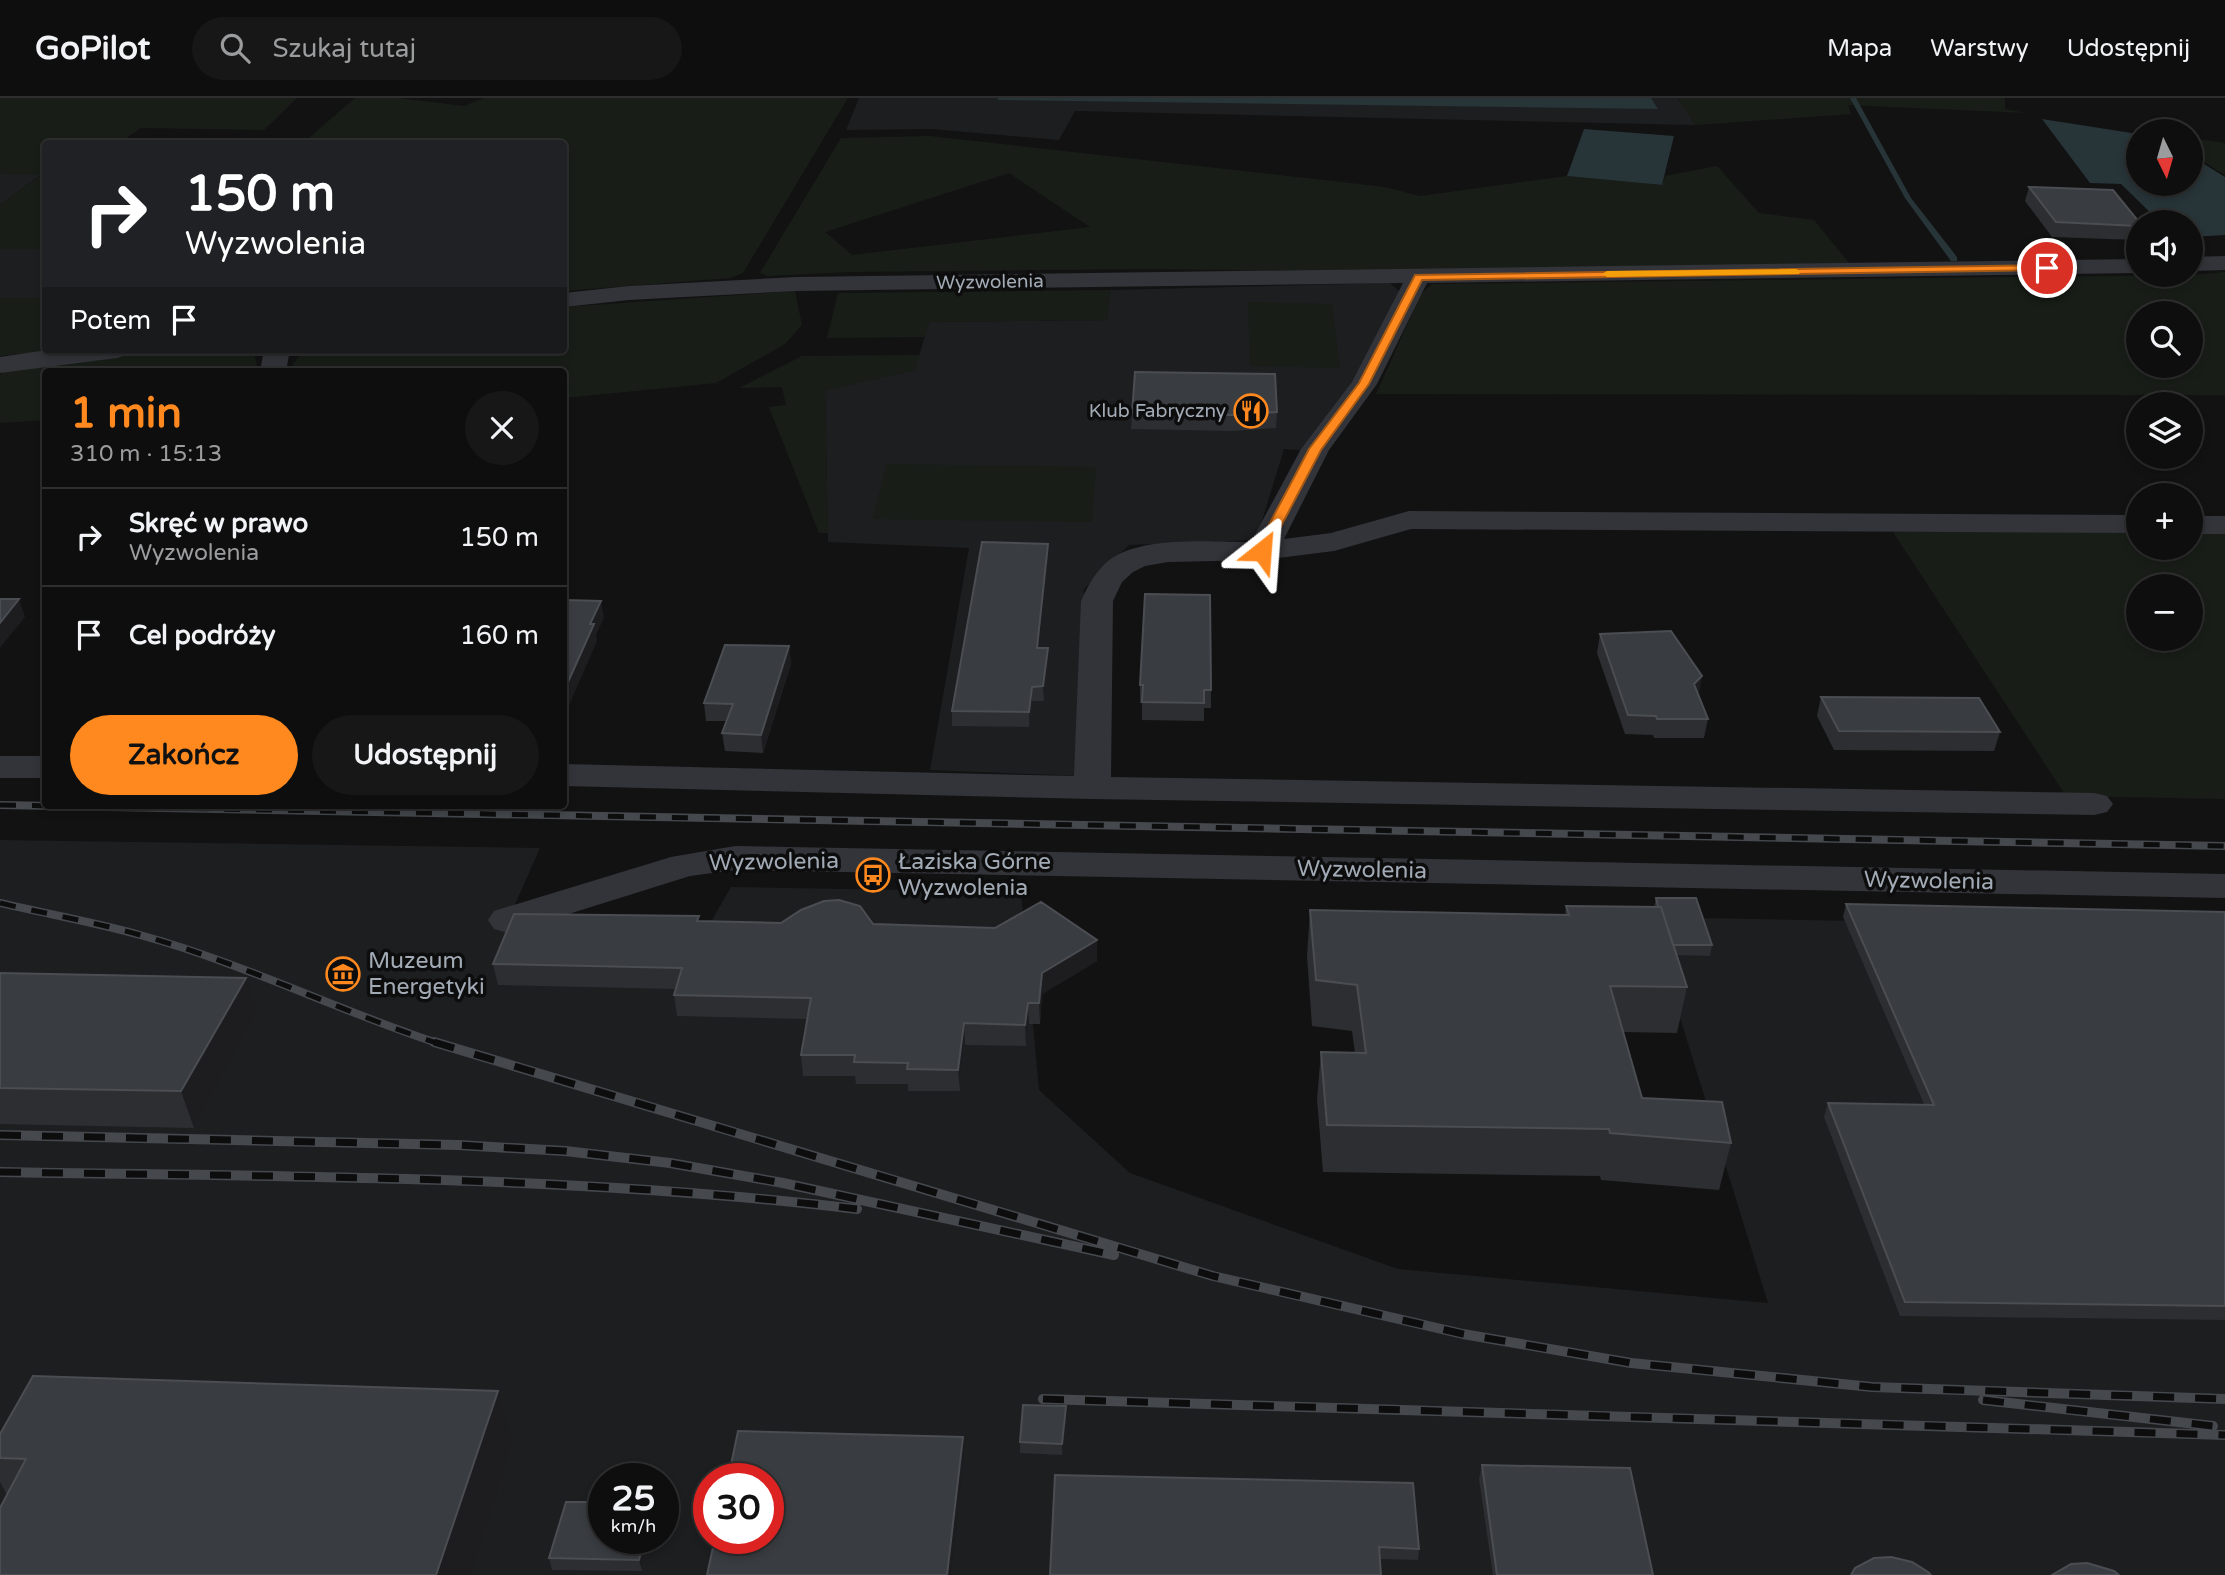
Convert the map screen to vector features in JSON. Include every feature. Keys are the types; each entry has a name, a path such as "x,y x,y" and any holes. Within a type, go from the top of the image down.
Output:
{"street":[{"path":"2203,264 2225,263"},
{"name":"Wyzwolenia","path":"567,300 629,293 782,285 2126,266"},
{"path":"1262,551 1315,449 1364,384 1418,277"},
{"path":"0,365 81,354"},
{"path":"1092,788 1097,601 1104,586 1124,563 1148,555 1262,551 1334,542 1409,520 2126,524"},
{"path":"2203,524 2225,525"},
{"path":"0,767 42,767"},
{"path":"567,775 1092,788 2094,804"},
{"name":"Wyzwolenia","path":"508,920 685,866 735,858 2225,886"}],"shaded area":[{"path":"0,98 297,98 264,130 141,128 123,140 42,140 42,249 0,249 0,205 41,175 0,173"},
{"path":"355,98 399,98 464,106 484,98 848,98 743,273 730,278 567,291 567,140 306,140"},
{"path":"859,98 1678,98 1695,125 1075,111 1059,140 931,129 846,130"},
{"path":"1651,98 1658,109 998,100"},
{"path":"1678,98 2005,98 2005,109 2026,113 1848,105 1851,114 1695,125"},
{"path":"2042,119 2126,132 2126,189 2121,184 2090,183"},
{"path":"1584,129 1674,136 1662,185 1567,176"},
{"path":"930,136 1385,187 1420,196 1567,176 1662,185 1665,176 1717,166 1759,213 1814,220 1849,263 1386,272 1156,269 849,272 768,276 760,273 841,138","holes":["1009,173 1090,227 852,255 825,232"]},
{"path":"2203,140 2225,143 2225,175 2203,161"},
{"path":"2203,163 2225,177 2225,235 2203,236 2203,210 2148,210 2133,196 2203,196"},
{"path":"0,173 42,174 0,205"},
{"path":"0,249 42,249 42,298 0,298"},
{"path":"2225,272 2225,395 2203,395 2203,392 2126,392 2126,395 1376,394 1421,294 1432,284 2126,276 2126,287 2203,287 2203,274"},
{"path":"1390,283 1399,291 1359,378 1300,450 1284,449 1256,540 1129,545 1084,589 1081,776 930,770 969,548 828,542 825,390 915,370 929,322 1107,320 1110,290"},
{"path":"1110,290 1107,320 929,322 925,337 827,338 838,293"},
{"path":"795,291 802,325 785,344 716,383 567,398 567,368 294,368 293,364 301,354 567,354 567,307"},
{"path":"0,298 42,298 42,354 254,354 257,364 255,368 42,368 42,420 0,423 0,375 28,353 0,356"},
{"path":"1248,302 1332,304 1340,368 1250,366"},
{"path":"920,355 915,370 825,391 828,533 819,533 769,407 786,405 782,387 739,388 802,356"},
{"path":"887,464 1096,467 1092,522 872,519"},
{"path":"1893,532 2126,532 2126,560 2203,560 2203,532 2225,532 2225,799 2066,796"},
{"path":"0,840 540,848 508,920 705,932 731,887 1021,892 1039,1090 1130,1173 1398,1269 1768,1303 1649,917 2225,928 2225,1575 0,1575"}],"building":[{"path":"2029,187 2113,190 2129,210 2126,210 2126,225 2056,222"},
{"path":"1135,372 1275,374 1277,412 1232,415 1132,413"},
{"path":"982,542 1048,544 1037,648 1048,648 1043,686 1032,687 1029,712 952,711"},
{"path":"1145,594 1210,595 1211,690 1204,690 1204,703 1142,702 1143,685 1140,685"},
{"path":"0,599 19,599 0,623"},
{"path":"567,600 601,601 590,624 594,624 567,684"},
{"path":"1671,631 1702,676 1694,684 1708,719 1657,719 1656,716 1628,715 1600,634"},
{"path":"725,645 789,646 761,735 722,733 733,704 704,703"},
{"path":"1821,697 1979,698 2000,732 1839,731"},
{"path":"1656,898 1696,898 1712,945 1673,945"},
{"path":"839,900 860,906 873,924 995,928 1041,902 1097,940 1042,973 1039,1003 1028,1003 1025,1025 964,1023 958,1070 907,1069 908,1063 854,1062 855,1055 801,1055 811,998 674,995 682,968 493,964 514,914 699,916 697,921 781,923 801,910 824,901"},
{"path":"1846,904 2225,912 2225,1306 1905,1302 1828,1103 1934,1105"},
{"path":"1566,906 1661,907 1687,987 1610,986 1642,1098 1722,1102 1731,1143 1610,1133 1609,1129 1327,1125 1321,1052 1366,1053 1357,985 1316,980 1310,910 1569,915"},
{"path":"0,973 246,978 181,1091 0,1088"},
{"path":"33,1376 498,1391 436,1575 0,1575 0,1508 26,1459 0,1458 0,1434"},
{"path":"1023,1405 1066,1406 1062,1444 1020,1442"},
{"path":"738,1431 963,1437 947,1575 707,1575 712,1554 784,1554 784,1463 731,1463"},
{"path":"1482,1465 1630,1468 1653,1575 1497,1575"},
{"path":"1055,1475 1413,1483 1419,1549 1379,1547 1381,1575 1050,1575"},
{"path":"566,1502 588,1502 588,1554 641,1554 639,1560 549,1558"},
{"path":"1891,1557 1912,1562 1931,1575 1851,1575 1855,1568 1874,1558"},
{"path":"2087,1563 2119,1575 2052,1575 2071,1564"}],"waterway":[{"path":"1853,98 1908,198 1954,259"}],"railway":[{"path":"0,805 42,806"},
{"path":"217,809 2225,846"},
{"path":"0,903 105,926 178,946 437,1043"},
{"path":"437,1043 1213,1276 1463,1334 1631,1363 1872,1387 2225,1399"},
{"path":"0,1135 458,1145 565,1151 670,1163 783,1183 1114,1255"},
{"path":"0,1172 322,1177 536,1184 750,1198 857,1209"},
{"path":"1043,1399 2225,1435"},
{"path":"1983,1400 2213,1426"}],"slow traffic":[{"path":"1607,274 1796,271"}],"place":[{"name":"Klub Fabryczny","path":"1251,411"},
{"name":"Łaziska Górne Wyzwolenia","path":"873,875"},
{"name":"Muzeum Energetyki","path":"343,974"}],"route":[{"path":"1262,551 1315,449 1364,384 1418,277 2047,268"}]}
